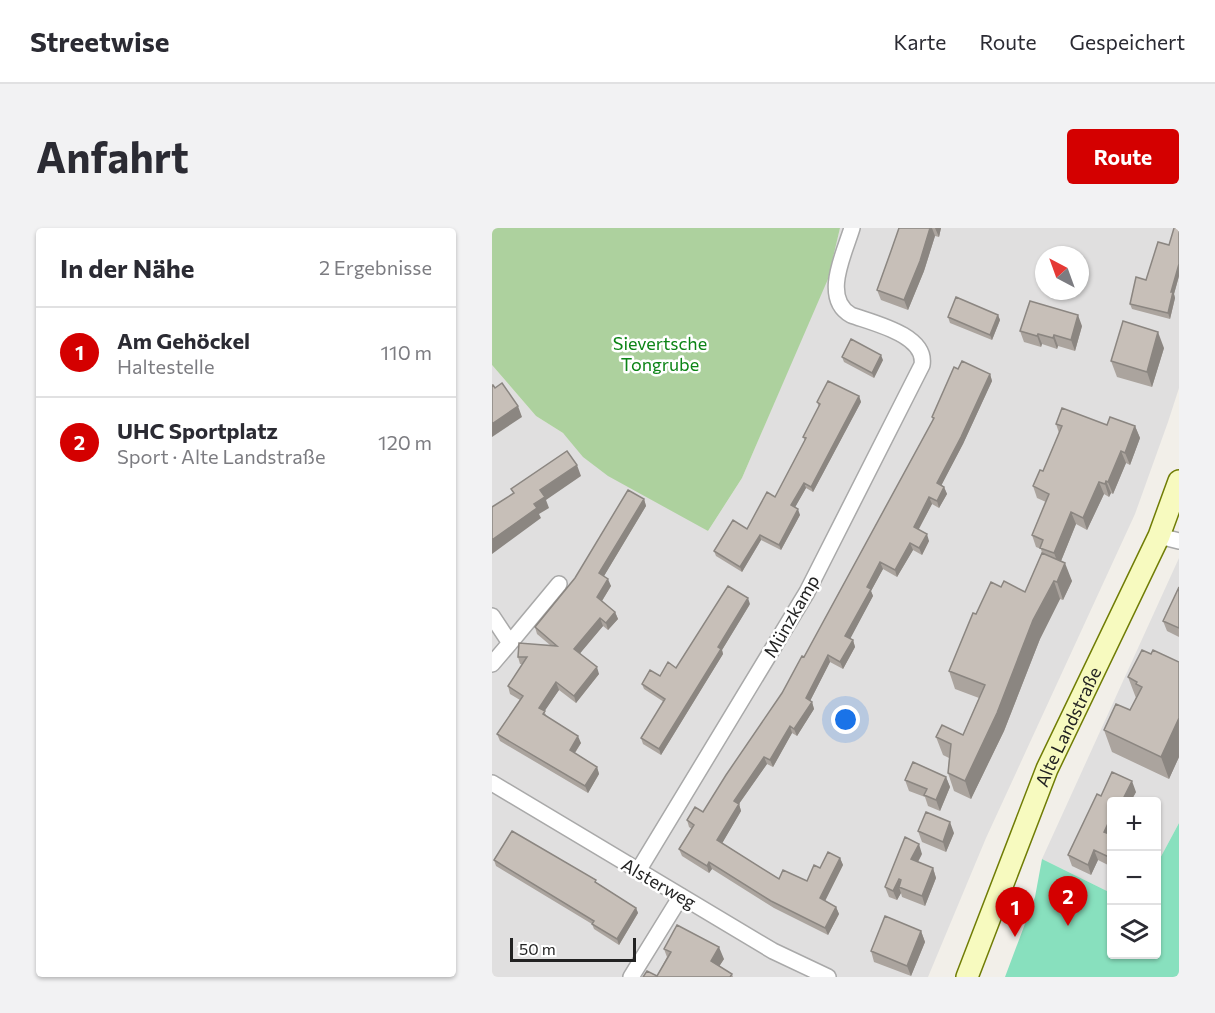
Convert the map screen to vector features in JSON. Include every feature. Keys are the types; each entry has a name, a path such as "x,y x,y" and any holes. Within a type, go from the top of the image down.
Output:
{"main road":[{"name":"Alte Landstraße","path":"967,977 1047,769 1169,538 1179,481"}],"street":[{"name":"Münzkamp","path":"638,871 807,592 920,371 923,361 921,351 909,338 851,315 839,303 836,290 837,276 852,228"},
{"path":"492,664 559,584"},
{"path":"492,616 510,643"},
{"name":"Alsterweg","path":"492,783 773,951 828,977"},
{"path":"631,977 681,896"}],"shaded area":[{"path":"840,228 1179,228 1179,388 1168,422 1135,514 986,838 928,977 492,977 492,365 536,416 563,433 573,443 708,531 742,478 827,279"},
{"path":"1179,558 1179,823 1161,857 1161,797 1107,797 1107,891 1042,859"}],"green space":[{"name":"Sievertsche Tongrube","path":"492,228 840,228 828,279 742,478 708,531 608,476 583,457 563,433 536,416 492,365"},
{"path":"1179,823 1179,977 1005,977 1035,897 1042,859 1107,891 1107,959 1161,959 1161,857"}],"building":[{"path":"899,228 930,228 920,261 904,300 877,290"},
{"path":"1174,228 1179,228 1179,264 1168,313 1130,304 1136,277 1146,280 1158,242 1169,245"},
{"path":"956,297 998,315 990,335 948,317"},
{"path":"1030,301 1078,315 1071,340 1054,335 1053,338 1038,334 1037,336 1020,331"},
{"path":"1123,321 1158,332 1147,372 1111,361"},
{"path":"851,339 881,355 872,373 842,357"},
{"path":"962,361 990,374 937,483 944,487 937,501 929,497 914,527 927,534 919,548 910,543 895,570 880,562 867,587 871,589 845,636 853,640 840,662 828,655 806,698 812,702 794,729 790,726 770,760 764,757 734,801 739,804 717,840 779,879 783,870 807,881 814,865 820,868 828,852 840,858 820,898 836,907 825,928 771,901 709,862 707,866 679,849 694,825 687,820 695,807 703,812 782,693 802,656 804,657 934,418 932,417 954,367 958,369"},
{"path":"828,381 859,396 811,487 804,483 791,505 798,509 779,545 760,535 740,567 714,551 733,520 747,529 767,492 775,497 806,438 803,437 820,404 817,402"},
{"path":"502,383 518,406 492,424 492,385 495,388"},
{"path":"1062,408 1107,425 1110,417 1135,426 1125,453 1121,451 1108,482 1106,481 1105,484 1099,482 1083,518 1071,512 1054,553 1040,548 1043,540 1032,535 1049,494 1033,486 1040,470 1043,471 1062,426 1056,424"},
{"path":"567,451 577,465 540,490 545,497 534,504 537,508 492,540 492,507 514,493 511,489"},
{"path":"628,490 644,499 599,573 608,579 597,597 615,612 606,623 600,618 574,649 597,667 574,696 556,682 539,708 545,711 543,714 578,736 570,750 597,767 585,786 497,734 523,696 508,686 527,657 518,657 519,643 557,646 535,627 575,578"},
{"path":"1042,553 1065,563 1057,582 1054,581 1033,620 997,713 965,781 948,773 951,744 936,737 942,725 963,735 985,685 949,671 973,613 976,614 991,582 1001,587 1004,581 1025,592"},
{"path":"728,586 748,598 718,647 721,649 659,749 641,738 665,699 642,684 650,670 660,676 668,662 676,668"},
{"path":"1179,587 1179,628 1163,621"},
{"path":"1142,650 1151,654 1153,650 1179,662 1179,718 1161,757 1104,730 1116,704 1130,710 1142,687 1128,677"},
{"path":"913,762 946,777 936,800 924,795 927,789 905,780"},
{"path":"1112,772 1132,781 1124,797 1107,797 1107,826 1104,832 1107,833 1107,856 1094,850 1088,865 1068,855 1097,794 1101,796"},
{"path":"926,812 950,822 943,842 918,831"},
{"path":"512,831 596,880 595,882 636,908 617,939 592,924 594,921 494,860"},
{"path":"905,837 919,844 911,859 933,868 922,896 899,887 901,880 899,879 893,891 885,887"},
{"path":"885,916 921,931 907,966 871,951"},
{"path":"677,925 719,947 711,961 732,974 730,977 643,977 647,971 657,976 671,952 664,949"}],"place":[{"name":"UHC Sportplatz","path":"1068,926"},
{"name":"Am Gehöckel","path":"1015,937"}]}
